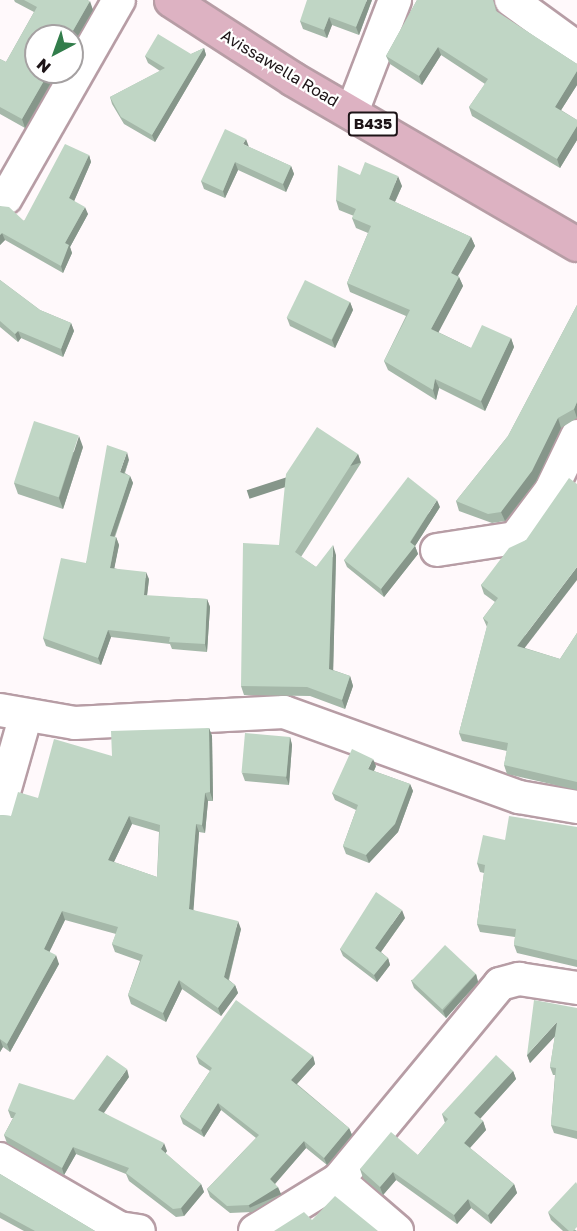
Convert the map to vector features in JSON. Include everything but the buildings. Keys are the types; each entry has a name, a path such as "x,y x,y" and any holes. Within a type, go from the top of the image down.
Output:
{"main road":[{"name":"Avissawella Road","path":"188,4 352,112 577,244"}],"street":[{"path":"6,198 119,0"},
{"path":"352,112 395,0"},
{"path":"511,0 577,48"},
{"path":"436,550 515,538 551,490 577,436"},
{"path":"0,806 12,714 75,723 284,712 519,797 577,807"},
{"path":"255,1231 338,1180 500,984 519,979 577,988"},
{"path":"0,1159 119,1228 139,1231"},
{"path":"338,1180 397,1231"}]}
